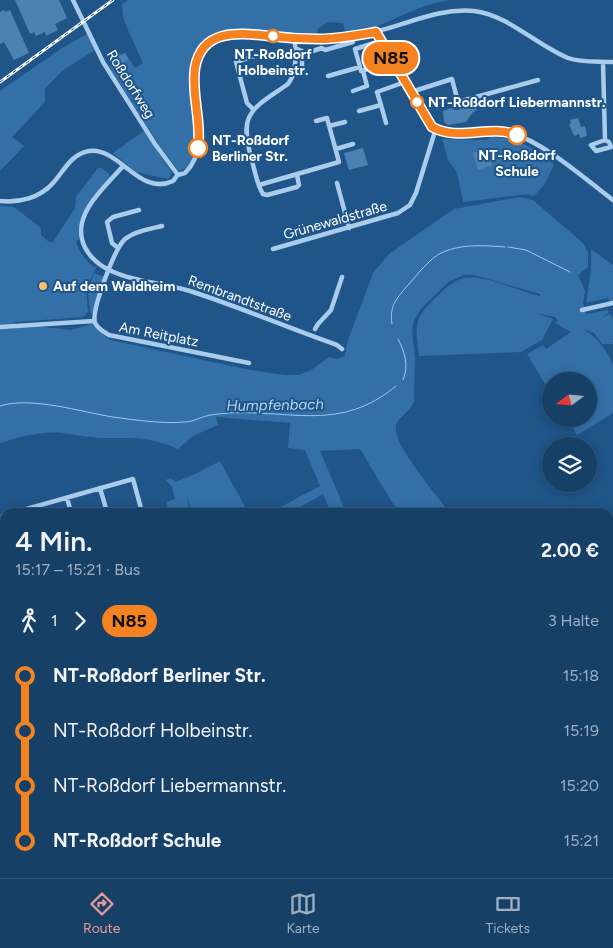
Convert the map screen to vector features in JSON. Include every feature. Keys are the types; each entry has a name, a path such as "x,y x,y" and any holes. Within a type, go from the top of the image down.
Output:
{"street":[{"name":"Roßdorfweg","path":"73,0 103,62 178,175"},
{"path":"0,201 17,202 35,196 48,187 68,163 83,152 102,152 144,180 155,183 171,181 178,175 183,175 189,169 198,149 199,128 195,75 199,55 204,48 218,38 232,34 322,39 376,32 431,15 452,11 475,12 494,16 538,43 570,59 613,62"},
{"path":"376,32 426,119 436,128 449,133 497,130 530,139 613,200"},
{"path":"303,54 353,42 352,36"},
{"path":"295,39 295,66 292,78 288,84 253,109 248,120 246,135 259,185 264,195 298,187 296,175"},
{"path":"328,76 360,67 355,49 381,41"},
{"path":"295,48 301,50 303,54 302,74"},
{"path":"253,109 247,103 236,62 254,56"},
{"path":"353,91 368,86 362,71 392,61"},
{"path":"603,62 605,140"},
{"path":"411,92 452,79 458,102 538,80"},
{"path":"386,122 377,92 405,82"},
{"path":"359,111 381,105"},
{"path":"259,185 339,162 327,118 316,121"},
{"path":"329,126 345,122"},
{"name":"Grünewaldstraße","path":"273,249 398,213 410,205 416,193 436,128"},
{"path":"605,140 610,142 612,147 596,151 590,145 605,140"},
{"path":"336,149 354,144"},
{"name":"Rembrandtstraße","path":"123,166 86,211 81,225 82,240 87,253 97,262 110,270 189,291 337,345 342,349"},
{"path":"337,183 350,228"},
{"path":"118,248 113,244 107,222 113,217 140,210"},
{"path":"0,327 94,321 96,307 118,248 127,237 162,226"},
{"path":"315,329 331,310 342,276"},
{"path":"582,310 613,303"},
{"name":"Am Reitplatz","path":"94,321 98,328 109,335 248,363"},
{"path":"40,508 67,498 133,479 141,508"},
{"path":"100,488 105,508"},
{"path":"67,498 70,508"}],"shaded area":[{"path":"128,0 449,0 429,5 372,28 362,30 345,32 343,23 327,22 318,29 316,36 238,30 218,33 201,44 193,62 191,83 194,147 190,162 179,171 161,148 109,66 114,63 116,67 129,59 135,68 143,63 123,17 122,4"},
{"path":"87,34 95,50 63,70 45,89 45,102 12,137 24,146 0,171 0,91 62,48"},
{"path":"144,131 172,173 168,179 136,172 113,153"},
{"path":"492,137 509,139 526,145 554,165 544,185 534,196 527,194 463,202 457,173 448,160 442,139 486,140"},
{"name":"Auf dem Waldheim","path":"98,168 108,173 110,177 83,213 80,221 79,240 76,241 85,258 93,267 97,266 86,288 88,312 83,317 0,325 0,206 14,207 41,228 41,235 49,242 53,242 75,208 76,197"},
{"path":"520,197 533,200 584,244 588,253 588,267 578,275 585,291 583,302 586,314 608,310 609,313 600,318 611,314 613,319 613,339 611,340 613,340 613,344 602,344 594,333 583,329 601,344 613,365 613,413 598,422 598,372 542,372 542,379 527,354 543,345 546,349 571,332 555,323 558,321 555,317 535,313 553,319 542,340 521,352 419,356 417,324 419,318 436,297 458,280 477,278 488,280 540,296 540,294 474,275 464,275 448,282 420,310 414,321 412,330 415,358 414,401 396,425 396,433 407,456 446,508 396,508 360,449 320,451 344,508 329,508 323,494 298,508 279,508 320,486 305,450 288,448 290,423 216,417 218,425 193,436 178,449 158,442 141,439 98,438 53,433 30,435 0,443 0,328 43,327 71,330 91,324 110,340 250,370 299,375 311,370 329,357 337,359 345,356 347,343 373,273 389,254 454,209"},
{"path":"591,249 613,265 613,302 610,303 608,298 586,303 591,271"},
{"path":"94,273 105,277 92,313 90,313 88,289"},
{"path":"573,428 588,428 577,435"},
{"path":"220,461 246,508 190,508 187,494 189,508 168,508 167,502 175,499 172,487 166,480 170,478 176,482"}],"building":[{"path":"15,0 59,0 67,18 55,24 58,30 46,36 45,32 36,36 34,32 30,34"},
{"path":"4,10 5,12 10,10 29,53 14,60 4,42 0,44 0,12"},
{"path":"119,53 121,55 125,53 129,59 117,67 111,58"},
{"path":"471,103 475,105 477,110 473,112 466,122 448,125 444,122 443,111 451,108 459,110 462,105"},
{"path":"578,118 581,127 585,126 587,136 580,138 579,134 574,136 569,124 571,124 570,120"},
{"path":"363,148 368,165 349,170 344,153"},
{"path":"488,150 492,165 478,170 473,153"}],"waterway":[{"name":"Humpfenbach","path":"392,324 393,307 398,298 422,269 437,255 465,246 505,247"},
{"name":"Humpfenbach","path":"508,247 526,250 570,272"},
{"name":"Humpfenbach","path":"398,339 405,359 406,370 403,380"},
{"name":"Humpfenbach","path":"0,406 12,403 41,404 113,417 167,422 187,422 209,415 229,413 316,416 356,409 376,400 396,386"}],"railway":[{"path":"0,82 113,0"}],"bus line":[{"name":"N85","path":"198,148 199,128 195,68 199,55 214,40 222,36 238,33 295,39 322,39 376,32 432,127 449,133 497,130 517,135"}],"place":[{"name":"NT-Roßdorf Holbeinstr.","path":"273,36"},
{"name":"NT-Roßdorf Liebermannstr.","path":"417,102"},
{"name":"NT-Roßdorf Schule","path":"517,135"},
{"name":"NT-Roßdorf Berliner Str.","path":"198,148"},
{"name":"Auf dem Waldheim","path":"43,286"}]}
